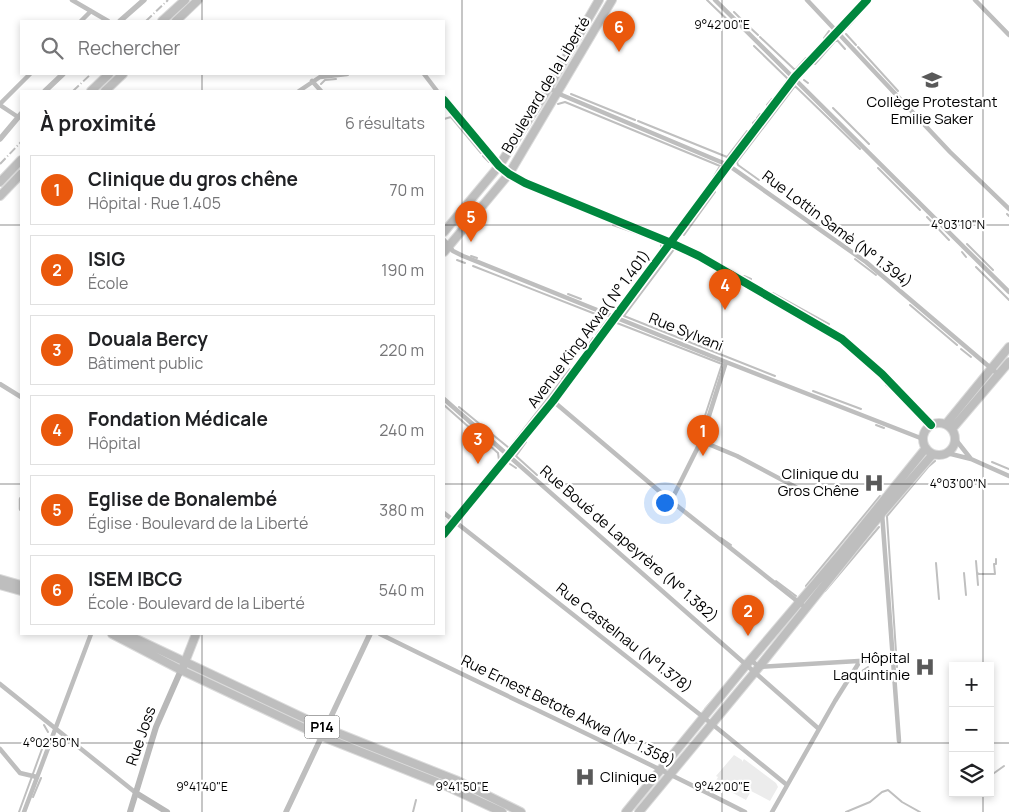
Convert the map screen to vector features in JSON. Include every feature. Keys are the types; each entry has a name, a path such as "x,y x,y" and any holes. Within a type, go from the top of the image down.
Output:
{"main road":[{"path":"163,20 185,0"},
{"path":"177,20 198,0"},
{"name":"Boulevard de la Liberté","path":"445,231 499,166 599,0"},
{"name":"Boulevard de la Liberté","path":"445,246 509,174 612,0"},
{"path":"92,90 108,75"},
{"path":"106,90 121,75"},
{"path":"0,182 20,161"},
{"path":"0,196 20,175"},
{"path":"949,426 991,368 1009,347"},
{"path":"949,426 999,375 1009,362"},
{"path":"938,422 949,426 956,440 954,447 946,453 933,454 926,448 923,439 925,431 931,425 938,422"},
{"path":"639,812 757,669 803,605 880,510 926,448"},
{"path":"880,510 933,454"},
{"path":"0,579 20,585"},
{"path":"0,585 20,591"},
{"path":"626,812 749,662 803,605"},
{"name":"P14","path":"114,635 181,670 321,736 444,785 502,812"},
{"name":"P14","path":"128,635 325,728 458,781 521,812"},
{"path":"181,670 196,635"},
{"name":"Rue Joss","path":"130,812 156,727 181,670"},
{"path":"136,793 166,812"}],"street":[{"path":"72,0 106,20"},
{"path":"121,20 144,0"},
{"path":"715,0 795,77 1009,292"},
{"path":"807,0 890,90 1009,209"},
{"name":"Avenue King Akwa( N° 1.401)","path":"445,533 553,401 795,77 867,0"},
{"path":"975,0 1009,35"},
{"path":"82,20 90,11"},
{"path":"0,139 20,116 0,105 29,75"},
{"path":"46,90 62,75"},
{"path":"300,90 320,77 338,75"},
{"path":"425,75 436,90"},
{"path":"312,81 320,90"},
{"name":"Rue Lottin Samè (N° 1.394)","path":"548,87 557,93 728,165 866,262 999,375"},
{"path":"445,102 499,166 509,174 525,183 671,243 708,261 842,339 882,374 931,425"},
{"path":"445,111 449,108"},
{"name":"Rue Sylvani","path":"445,246 463,256 923,439"},
{"path":"671,501 701,441 726,362"},
{"path":"0,384 20,396"},
{"name":"Rue Boué de Lapeyrère (N° 1.382)","path":"445,400 508,457 757,669"},
{"path":"553,401 671,501 803,605"},
{"path":"956,440 971,459"},
{"path":"701,441 734,454 803,491"},
{"path":"946,453 971,459 1009,476"},
{"path":"880,510 899,741"},
{"name":"Rue Castelnau (N°1.378)","path":"445,514 787,785"},
{"path":"24,812 91,635"},
{"path":"286,812 370,635"},
{"name":"Rue Ernest Betote Akwa (N° 1.358)","path":"382,635 745,812"},
{"path":"757,669 892,659"},
{"path":"772,812 860,662"},
{"path":"757,669 819,729"},
{"path":"0,684 136,793"},
{"path":"0,749 20,773 37,777"}],"shaded area":[{"path":"734,755 742,760 742,762 744,759 776,783 778,787 770,801 751,791 746,800 720,786 721,784 716,781 718,777 716,776"}],"waterway":[{"path":"707,0 737,29"},
{"path":"734,12 742,20"},
{"path":"847,28 855,19"},
{"path":"744,22 758,35"},
{"path":"824,38 829,31"},
{"path":"846,34 856,45"},
{"path":"760,37 794,69 806,58"},
{"path":"815,64 836,40"},
{"path":"837,40 845,49"},
{"path":"754,46 788,79 774,98"},
{"path":"858,47 898,91"},
{"path":"321,84 325,80 336,79"},
{"path":"804,80 808,83"},
{"path":"759,180 738,165 737,162 795,86 860,149"},
{"path":"571,94 635,120"},
{"path":"767,105 772,99"},
{"path":"558,104 565,102 720,166 709,185 671,235"},
{"path":"833,108 869,144"},
{"path":"757,118 760,114"},
{"path":"445,119 451,117 481,153"},
{"path":"753,123 756,120"},
{"path":"638,121 727,157 747,131"},
{"path":"483,156 489,162"},
{"path":"878,168 920,210"},
{"path":"684,235 715,192"},
{"path":"812,216 815,219"},
{"path":"927,217 949,240"},
{"path":"613,225 650,238"},
{"path":"645,271 661,249 661,243"},
{"path":"967,244 993,270"},
{"path":"675,248 624,316 775,376"},
{"path":"962,252 966,257"},
{"path":"471,256 477,258"},
{"path":"855,259 876,275"},
{"path":"457,260 465,263"},
{"path":"473,266 603,317"},
{"path":"976,267 1009,300"},
{"path":"744,276 751,279"},
{"path":"632,288 640,277"},
{"path":"773,293 829,324"},
{"path":"568,294 581,299"},
{"path":"910,305 957,345"},
{"path":"601,328 607,320"},
{"path":"617,323 722,364 702,425"},
{"path":"596,335 599,331"},
{"path":"589,344 593,338"},
{"path":"849,348 877,375"},
{"path":"961,349 971,357"},
{"path":"562,379 570,369"},
{"path":"459,407 509,448 561,381"},
{"path":"886,385 891,389"},
{"path":"813,391 861,409"},
{"path":"445,406 498,453 499,460 487,475"},
{"path":"876,425 884,428"},
{"path":"526,442 516,456 537,475"},
{"path":"887,516 935,461"},
{"path":"992,462 1009,469"},
{"path":"510,464 516,468"},
{"path":"806,586 880,496"},
{"path":"887,517 897,667"},
{"path":"825,591 879,527"},
{"path":"721,538 731,545"},
{"path":"977,573 995,574 994,564 996,564 996,559"},
{"path":"976,561 978,585"},
{"path":"936,563 939,599"},
{"path":"964,573 966,595"},
{"path":"776,581 796,596"},
{"path":"853,677 868,667"},
{"path":"705,709 713,700"},
{"path":"44,725 48,732"},
{"path":"19,812 46,738"},
{"path":"994,773 1004,766"},
{"path":"33,797 41,778"},
{"path":"846,812 870,802 882,792 888,790 902,802 920,812"},
{"path":"413,812 416,800"}],"railway":[{"path":"147,20 168,0"},
{"path":"74,90 90,75"},
{"path":"0,164 20,143"}],"cycle path":[{"path":"445,533 553,401 795,77 867,0"},
{"path":"445,101 499,166 509,174 525,183 699,256 842,339 882,374 931,425"}],"place":[{"name":"ISEM IBCG","path":"619,52"},
{"name":"Collège Protestant Emilie Saker","path":"932,80"},
{"name":"Eglise de Bonalembé","path":"471,242"},
{"name":"Fondation Médicale","path":"725,310"},
{"name":"Clinique du gros chêne","path":"703,456"},
{"name":"Douala Bercy","path":"478,464"},
{"name":"Clinique du Gros Chêne","path":"874,483"},
{"name":"ISIG","path":"748,636"},
{"name":"Hôpital Laquintinie","path":"925,667"},
{"name":"Clinique","path":"585,777"}]}
